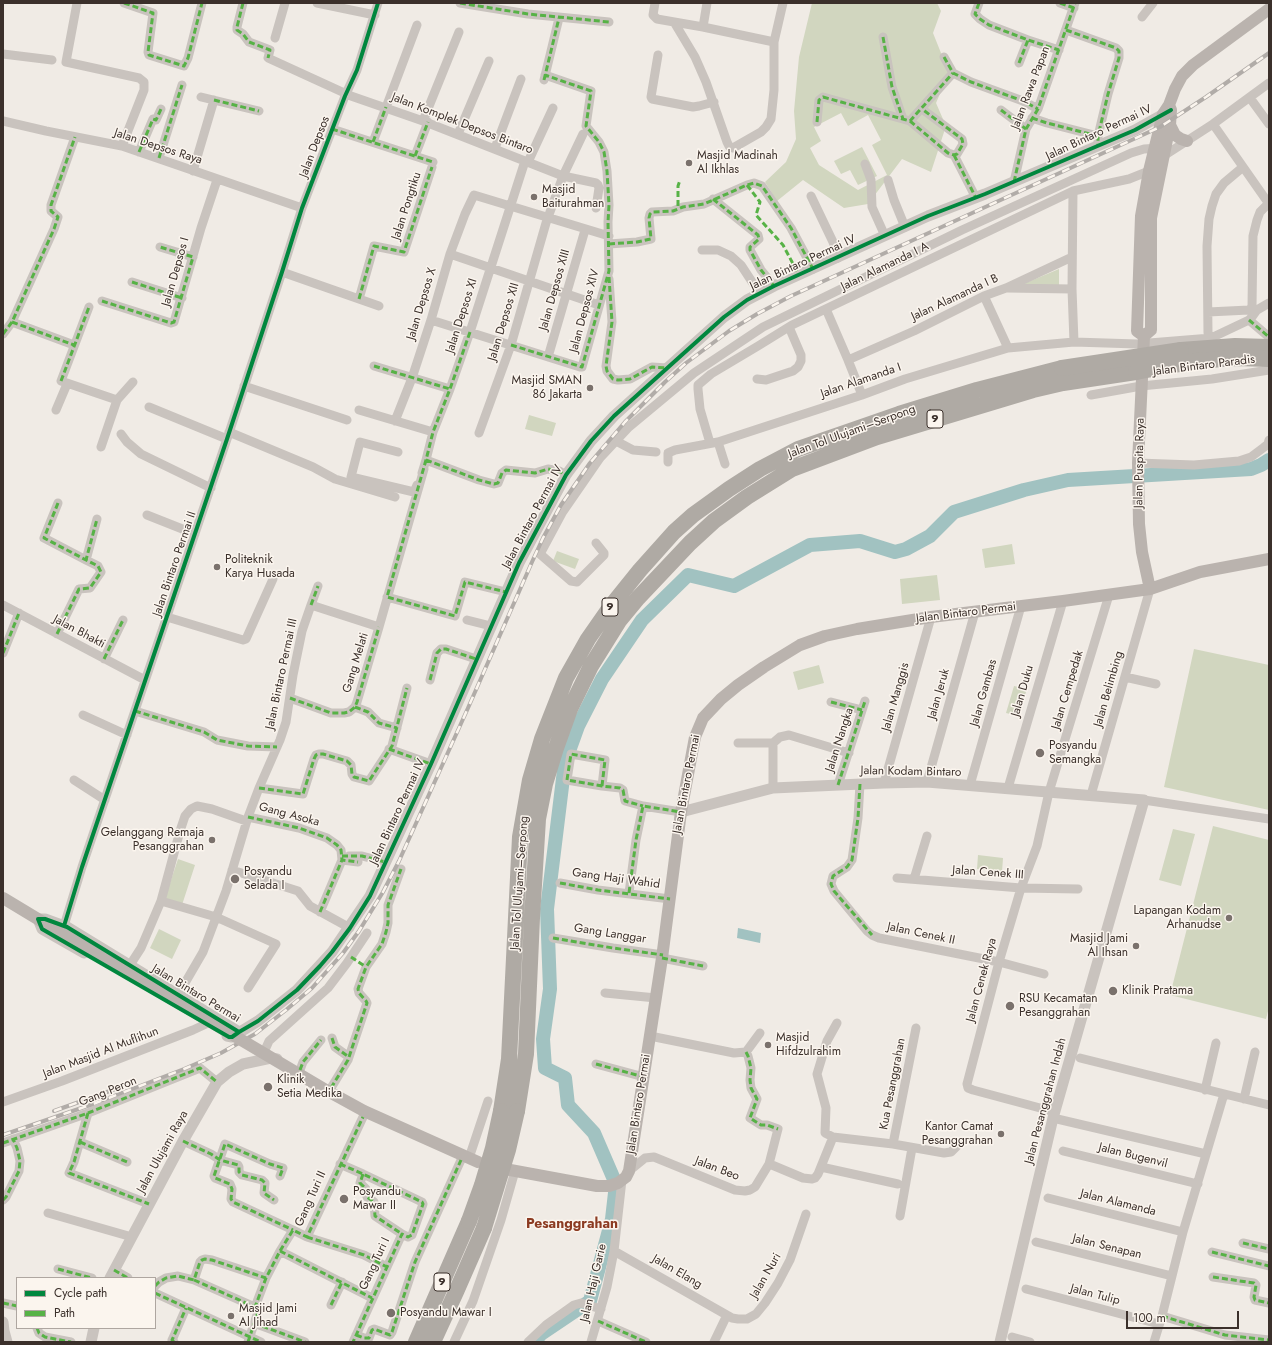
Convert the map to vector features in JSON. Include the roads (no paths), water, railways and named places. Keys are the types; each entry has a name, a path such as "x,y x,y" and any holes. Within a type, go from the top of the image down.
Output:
{"highway":[{"name":"Jalan Tol Ulujami–Serpong","path":"416,1342 469,1221 493,1148 501,1111 509,1059 520,836 530,780 542,739 566,678 588,639 610,606 640,570 674,532 693,516 729,489 760,469 798,449 877,421 970,392 1062,376 1194,348 1235,346 1269,347"},
{"name":"Jalan Tol Ulujami–Serpong","path":"433,1342 484,1228 508,1150 517,1111 526,1054 537,833 538,819 545,784 570,708 591,666 619,621 638,598 690,543 714,521 747,497 792,469 877,437 1033,390 1062,376 1136,372 1197,361 1236,358 1269,359"}],"main road":[{"path":"1170,126 1161,150 1150,168 1141,224 1137,331 1144,340 1151,330 1151,218 1161,150 1168,110 1175,89 1182,76 1193,65 1269,9"},
{"path":"1168,110 1170,126 1175,134 1186,141"},
{"name":"Jalan Puspita Raya","path":"1144,340 1141,386 1139,524 1142,552 1150,589"},
{"name":"Jalan Bintaro Permai","path":"620,1180 644,1077 663,957 680,812 695,737 703,718 710,710 738,685 764,667 800,645 820,638 857,629 931,617 1150,589 1200,572 1269,559"},
{"name":"Jalan Bintaro Permai","path":"3,898 38,919 62,930"},
{"path":"62,930 364,1112 473,1160 515,1171 596,1186 620,1180"}],"street":[{"path":"77,3 66,62 139,78 144,82 144,90 122,146"},
{"path":"124,3 153,13 148,52 150,54 185,65 202,3"},
{"name":"Jalan Komplek Depsos Bintaro","path":"243,3 237,27 238,30 249,42 270,50 268,58 348,95 386,107 458,134 563,176 596,183 598,185 599,195 596,208"},
{"path":"275,38 285,3"},
{"path":"317,3 375,15"},
{"name":"Jalan Depsos","path":"302,208 332,129 348,95 378,3"},
{"path":"460,3 559,18 609,22"},
{"path":"654,3 654,18 774,42"},
{"path":"703,27 707,3"},
{"path":"674,22 695,57 714,102 727,142 731,148 734,148 766,128 772,116 774,42 783,3"},
{"path":"979,3 975,13 980,19 989,25 1059,50"},
{"path":"1060,3 1074,6"},
{"path":"1142,17 1153,3"},
{"name":"Jalan Rawa Papan","path":"1014,182 1026,129 1038,109 1074,6"},
{"name":"Jalan Depsos XIV","path":"548,357 582,367 609,271 608,186 604,152 599,142 586,126 591,91 545,77 559,18"},
{"path":"373,142 417,25"},
{"path":"1032,118 1098,141 1108,94 1119,58 1119,51 1116,48 1066,30"},
{"path":"332,129 416,156 425,122 459,32"},
{"path":"883,37 892,87 907,120"},
{"path":"1019,63 1028,40"},
{"path":"3,54 52,60"},
{"path":"658,55 651,97 652,99 693,106 714,102"},
{"path":"944,58 953,73 971,82 1023,100 1038,109"},
{"path":"458,134 489,61"},
{"path":"907,120 922,109 953,73"},
{"path":"495,148 521,79"},
{"path":"596,544 604,554 577,582 572,581 540,554 568,502 600,458 629,427 694,372 763,327 962,230 1131,153 1137,151 1161,150 1186,141 1213,124 1269,83"},
{"path":"159,158 182,85"},
{"path":"817,122 819,100 823,96 907,120 948,153 954,155 976,198"},
{"path":"201,97 259,112"},
{"path":"1250,98 1269,124"},
{"path":"193,171 214,100"},
{"name":"Jalan Depsos XI","path":"425,465 433,432 470,332 526,162 553,108"},
{"path":"139,152 153,119 156,120 161,109"},
{"path":"922,109 962,139 960,151 954,155"},
{"path":"1000,110 1026,129"},
{"name":"Jalan Bintaro Permai IV","path":"240,1032 258,1021 297,990 332,952 350,928 370,896 431,764 490,626 519,564 566,475 591,441 614,416 724,317 747,300 774,286 928,216 1014,182 1098,141 1139,128 1168,110"},
{"name":"Jalan Depsos Raya","path":"3,121 122,146 217,180 302,208"},
{"path":"1208,312 1249,310 1252,306 1254,236 1260,212 1269,204 1213,124"},
{"name":"Jalan Depsos XII","path":"479,433 511,345 548,218 563,176 582,134"},
{"path":"3,334 12,322 54,230 58,217 51,211 51,205 75,137"},
{"name":"Jalan Pongtiku","path":"359,300 373,246 375,245 404,252 431,173 432,165 416,156"},
{"path":"865,164 871,180 872,207 886,236"},
{"path":"1208,333 1207,246 1212,206 1216,194 1224,183 1243,166"},
{"name":"Jalan Alamanda I A","path":"714,442 700,409 698,389 699,384 711,374 789,327 1073,191 1129,179 1150,168"},
{"name":"Jalan Depsos I","path":"102,301 173,323 174,322 217,180"},
{"path":"888,180 905,227"},
{"path":"510,207 585,230 609,240 637,242 650,239 651,213 704,204 754,183 762,186 791,228 813,269"},
{"path":"1073,191 1072,289 1074,342"},
{"name":"Jalan Depsos X","path":"395,421 412,378 450,254 464,214 474,195 510,207"},
{"path":"811,196 823,224 833,242 838,258"},
{"path":"714,199 758,235 759,239 750,247 750,250 761,270 774,286"},
{"name":"Jalan Bintaro Permai II","path":"62,930 145,680 211,488 302,208"},
{"name":"Jalan Depsos XIII","path":"548,357 585,230"},
{"path":"160,247 193,257"},
{"path":"702,250 718,250 731,256 741,265 760,294"},
{"path":"450,254 566,295 599,305"},
{"name":"Jalan Alamanda I B","path":"848,360 914,331 984,296 1006,288 1072,257"},
{"path":"609,271 612,322 606,366 607,371 613,378 618,380 630,379 652,367 667,368"},
{"path":"282,272 379,306"},
{"path":"132,282 182,298"},
{"path":"1006,288 1072,289"},
{"path":"984,296 1008,348"},
{"name":"Jalan Alamanda I","path":"668,462 668,453 673,451 714,442 862,395 905,379 1008,348 1074,342 1211,338 1249,320 1257,310 1269,303"},
{"path":"89,308 61,381 117,400"},
{"path":"826,309 862,395"},
{"path":"431,320 548,357"},
{"path":"1249,320 1267,337 1269,337"},
{"path":"12,322 74,345"},
{"path":"757,379 766,380 792,371 798,367 801,361 801,356 789,327"},
{"path":"374,366 450,389"},
{"name":"Jalan Bintaro Paradis","path":"1091,395 1141,386 1212,379 1269,370"},
{"path":"101,447 117,400 132,382"},
{"path":"56,410 67,384"},
{"path":"244,386 347,420"},
{"path":"149,407 313,467 335,479 395,497"},
{"path":"359,410 433,432"},
{"path":"121,434 127,442 141,454 211,488"},
{"path":"1139,465 1194,465 1239,461 1251,458 1268,444 1269,440"},
{"path":"616,441 633,450 656,452"},
{"path":"398,452 360,442 351,477 414,492 425,465"},
{"path":"714,442 725,464"},
{"path":"425,465 480,477 487,483 498,482 502,473 506,470 535,473 548,469 559,471 566,475"},
{"path":"311,605 379,627 425,465"},
{"path":"57,634 79,589 90,588 101,572 99,567 44,538 58,503"},
{"path":"147,515 195,534"},
{"path":"86,560 97,519"},
{"path":"167,618 243,640 246,639 273,578"},
{"path":"387,598 454,616 465,582 506,592"},
{"name":"Jalan Bintaro Permai III","path":"180,992 203,952 232,870 247,819 278,746 286,722 293,675 302,631 318,586"},
{"name":"Jalan Belimbing","path":"1091,795 1150,589"},
{"name":"Jalan Cempedak","path":"1049,792 1109,594"},
{"name":"Jalan Duku","path":"1008,788 1063,601"},
{"name":"Jalan Bhakti","path":"3,605 145,680"},
{"name":"Jalan Gambas","path":"970,785 1021,606"},
{"name":"Jalan Jeruk","path":"927,782 975,612"},
{"path":"3,653 19,613"},
{"name":"Jalan Manggis","path":"884,783 931,617"},
{"path":"104,659 123,620"},
{"path":"467,620 490,626"},
{"name":"Gang Melati","path":"290,698 331,713 349,712 355,707 379,627"},
{"path":"430,680 437,653 441,649 446,649 476,658"},
{"path":"1125,676 1156,684"},
{"path":"259,788 303,794 314,759 316,755 319,754 347,762 350,765 354,777 369,781 389,749 394,738 407,688"},
{"name":"Jalan Nangka","path":"832,702 864,706 838,785"},
{"path":"355,707 368,712 379,723 396,728"},
{"path":"135,710 204,732 217,740 248,746 278,746"},
{"path":"84,715 128,735"},
{"path":"738,743 773,743 780,736 789,735 849,753"},
{"path":"773,743 773,788"},
{"path":"389,749 431,764"},
{"path":"602,786 605,760 571,754 568,780 602,786 622,789 625,801 643,806 680,812"},
{"path":"74,780 105,800"},
{"name":"Jalan Kodam Bintaro","path":"680,812 773,788 884,783 927,782 1144,800"},
{"name":"Jalan Cenek II","path":"860,784 858,818 852,860 847,867 833,876 831,884 834,891 872,935 879,938 999,962 1044,974"},
{"name":"Jalan Cenek Raya","path":"1049,792 1037,846 1021,888 999,962 967,1084 968,1088 1054,1115"},
{"path":"1144,800 1269,819"},
{"name":"Jalan Pesanggrahan Indah","path":"1000,1342 1054,1115 1144,800"},
{"path":"130,965 141,948 162,901 183,820 191,809 197,806 203,807 247,819"},
{"path":"629,893 636,840 643,806"},
{"name":"Gang Asoka","path":"247,819 299,828 327,838 341,850 342,858"},
{"path":"914,880 927,836"},
{"path":"342,858 362,856 385,862"},
{"path":"342,858 358,862"},
{"path":"320,912 342,858"},
{"path":"331,1088 349,1057 367,1003 358,991 366,967 382,944 388,923 388,905 401,869"},
{"path":"232,870 298,892 310,906 350,928"},
{"name":"Jalan Cenek III","path":"897,878 1021,888 1078,889"},
{"name":"Gang Haji Wahid","path":"560,883 598,890 670,899"},
{"path":"162,901 216,917 276,944 248,988"},
{"name":"Jalan Bintaro Permai","path":"38,919 42,930 192,1010 240,1032"},
{"name":"Jalan Bintaro Permai","path":"62,930 180,992 192,1010 206,1024 229,1037 240,1032"},
{"path":"367,932 351,957 322,994 269,1041 266,1059 331,1088 473,1160"},
{"name":"Gang Langgar","path":"553,938 663,957 703,966"},
{"path":"351,957 366,967"},
{"path":"605,993 656,998"},
{"path":"769,1164 808,1179 815,1178 821,1167 829,1135 826,1108 817,1074 827,1041 837,1023"},
{"name":"Jalan Masjid Al Muflihun","path":"3,1102 62,1081 206,1024"},
{"name":"Kua Pesanggrahan","path":"893,1144 916,1028"},
{"path":"650,1036 734,1053 746,1052 760,1033"},
{"path":"332,1038 336,1046 349,1057"},
{"path":"294,1072 321,1040"},
{"path":"1204,1090 1216,1042"},
{"name":"Jalan Beo","path":"620,1180 645,1158 654,1157 735,1190 745,1191 754,1187 769,1164 778,1129 767,1125 761,1125 750,1118 757,1099 751,1088 751,1068 746,1052"},
{"path":"1244,1099 1255,1052"},
{"path":"1080,1058 1269,1105"},
{"name":"Jalan Ulujami Raya","path":"112,1274 183,1141 217,1082 229,1072 243,1064 266,1059"},
{"path":"596,1064 644,1077"},
{"name":"Gang Peron","path":"3,1143 88,1113 200,1068 217,1082"},
{"path":"294,1072 363,1117 473,1160"},
{"path":"1154,1342 1183,1232 1224,1094"},
{"path":"355,1338 369,1338 372,1330 374,1329 390,1335 392,1332 415,1262 473,1160 488,1101"},
{"path":"88,1113 69,1173 149,1204"},
{"path":"1054,1115 1206,1154"},
{"name":"Gang Turi II","path":"249,1339 258,1312 256,1307 266,1278 293,1230 307,1237 363,1117"},
{"path":"829,1135 944,1153 951,1152 956,1146"},
{"path":"3,1200 19,1171 20,1161 13,1139"},
{"path":"183,1141 211,1154 220,1160 238,1165 239,1172 242,1175 262,1180 265,1183 264,1193 274,1200"},
{"path":"80,1142 127,1162"},
{"path":"280,1176 283,1168 270,1164 225,1144 214,1178 230,1184 233,1202 293,1230"},
{"path":"900,1216 912,1148"},
{"name":"Jalan Bugenvil","path":"1063,1151 1198,1184"},
{"name":"Gang Turi I","path":"340,1164 422,1203 412,1235 408,1237 402,1234 355,1338"},
{"path":"821,1167 898,1184"},
{"path":"454,1342 475,1294 501,1220 515,1171"},
{"path":"363,1174 360,1183 366,1189 367,1197 374,1202 376,1218 402,1234"},
{"name":"Jalan Haji Garie","path":"591,1342 598,1321 598,1308 607,1287 614,1251 620,1180"},
{"name":"Jalan Alamanda","path":"1048,1198 1183,1232"},
{"path":"48,1213 132,1236"},
{"name":"Jalan Nuri","path":"727,1315 734,1319 747,1318 756,1314 765,1303 790,1260 806,1214"},
{"path":"307,1237 364,1255 387,1267"},
{"name":"Jalan Senapan","path":"1036,1242 1172,1276"},
{"path":"1243,1243 1269,1249"},
{"path":"280,1251 372,1298"},
{"name":"Jalan Elang","path":"614,1251 727,1315"},
{"path":"1212,1252 1269,1266"},
{"path":"194,1280 200,1262 205,1259 266,1278"},
{"path":"58,1269 88,1277"},
{"path":"112,1274 124,1277"},
{"path":"156,1285 166,1278 178,1276 194,1280 256,1307"},
{"path":"1213,1277 1254,1284 1256,1286 1254,1297 1255,1300 1269,1303"},
{"path":"331,1305 342,1282"},
{"name":"Jalan Tulip","path":"1026,1289 1225,1335 1269,1340"},
{"path":"156,1293 249,1339 261,1342"},
{"path":"3,1303 16,1306"},
{"path":"528,1342 546,1325 574,1305 581,1304 598,1308"},
{"path":"174,1342 172,1340 186,1308"},
{"path":"714,1342 727,1315"},
{"path":"598,1321 646,1342"},
{"path":"3,1322 7,1342"},
{"path":"254,1323 305,1342"},
{"path":"37,1329 39,1333 45,1337 71,1342"},
{"path":"92,1342 94,1329"},
{"path":"1012,1337 1030,1342"}],"water":[{"path":"738,928 761,933 760,943 737,938"}],"waterway":[{"path":"535,1341 541,1334 590,1301 612,1219 616,1184 594,1133 568,1105 565,1078 545,1068 543,1039 550,989 547,909 565,762 578,726 602,679 642,620 688,575 734,586 810,545 860,541 895,552 906,549 930,536 954,512 1024,490 1068,480 1251,469 1269,460"}],"railway":[{"path":"3,1135 93,1104 221,1053 255,1034 286,1010 312,988 343,953 359,931 383,892 399,861 532,562 561,505 590,463 625,422 686,363 729,331 791,296 1160,127 1269,53"},
{"path":"54,1111 118,1088"}],"place":[{"name":"Masjid Madinah Al Ikhlas","path":"689,163"},
{"name":"Masjid Baiturahman","path":"534,197"},
{"name":"Masjid SMAN 86 Jakarta","path":"590,388"},
{"name":"Politeknik Karya Husada","path":"217,567"},
{"name":"Posyandu Semangka","path":"1040,753"},
{"name":"Gelanggang Remaja Pesanggrahan","path":"212,840"},
{"name":"Posyandu Selada I","path":"235,879"},
{"name":"Lapangan Kodam Arhanudse","path":"1229,918"},
{"name":"Masjid Jami Al Ihsan","path":"1136,946"},
{"name":"Klinik Pratama","path":"1113,991"},
{"name":"RSU Kecamatan Pesanggrahan","path":"1010,1006"},
{"name":"Masjid Hifdzulrahim","path":"768,1045"},
{"name":"Klinik Setia Medika","path":"268,1087"},
{"name":"Kantor Camat Pesanggrahan","path":"1001,1134"},
{"name":"Posyandu Mawar II","path":"344,1199"},
{"name":"Posyandu Mawar I","path":"391,1313"},
{"name":"Masjid Jami Al Jihad","path":"231,1316"}],"district":[{"name":"Pesanggrahan","path":"572,1225"}]}
